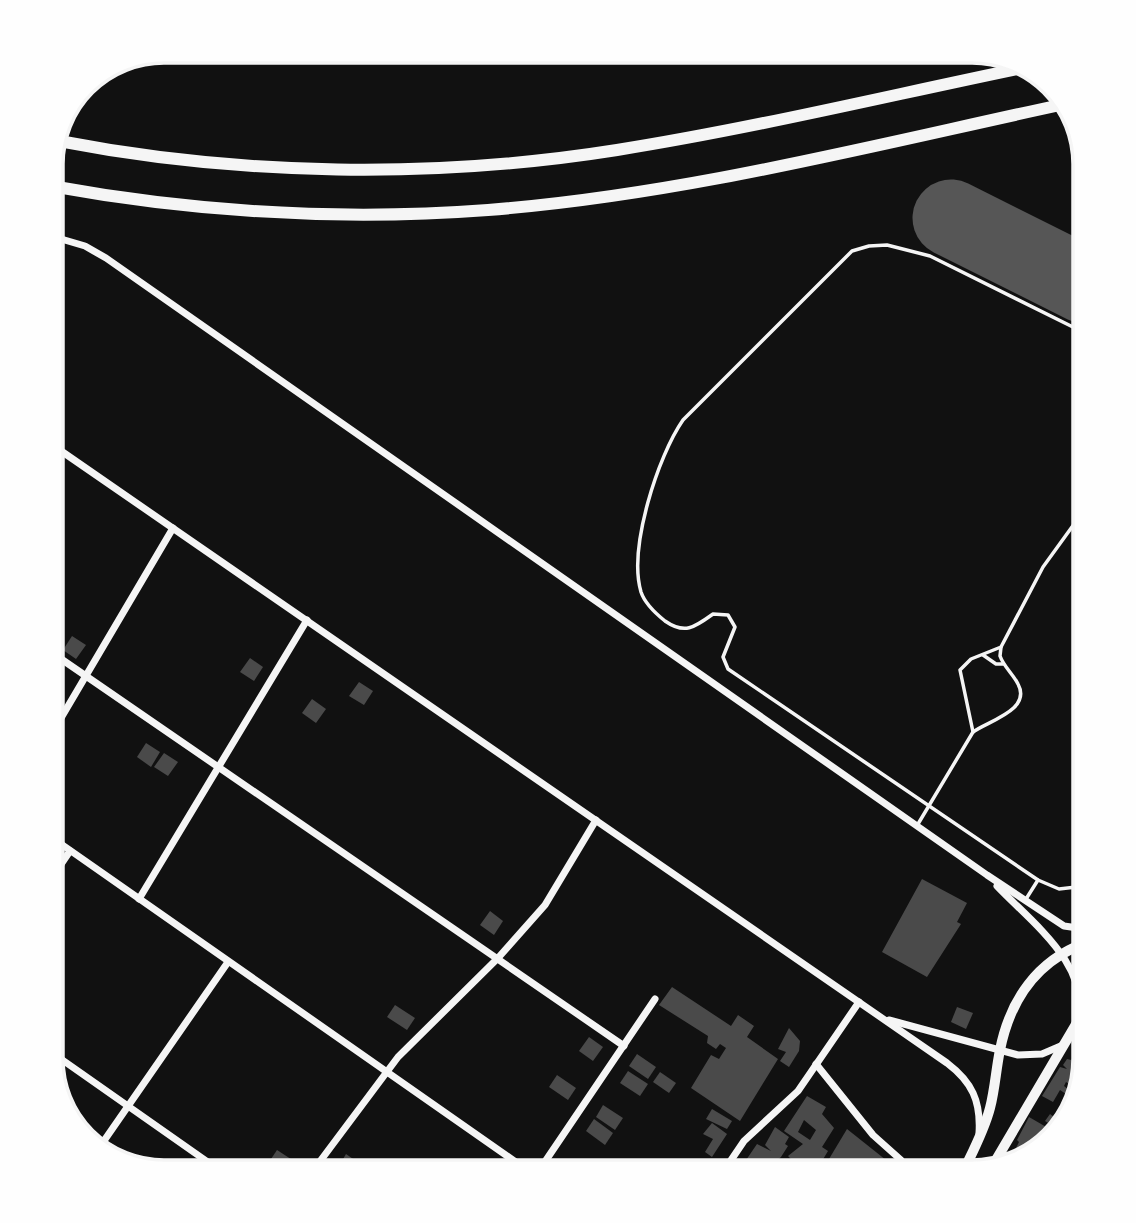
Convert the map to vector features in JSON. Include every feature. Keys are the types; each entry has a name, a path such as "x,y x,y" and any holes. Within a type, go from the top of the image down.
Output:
{"highway":[{"path":"65,142 144,154 259,166 456,166 628,148 1007,70"},
{"path":"63,188 174,204 273,212 382,214 491,209 655,188 1054,106"}],"main road":[{"path":"969,1160 991,1105 1008,1018 1035,974 1060,953 1073,948"},
{"path":"998,1157 1063,1045 1073,1035"}],"street":[{"path":"63,240 85,246 106,258 987,875 1064,926 1073,927"},
{"path":"63,452 882,1017 966,1079 979,1110 978,1140"},
{"path":"63,715 173,528"},
{"path":"139,900 307,620"},
{"path":"63,660 624,1046"},
{"path":"322,1160 386,1071 498,958 545,905 596,820"},
{"path":"63,845 513,1160"},
{"path":"63,862 71,851"},
{"path":"987,875 1060,953 1073,977"},
{"path":"104,1140 228,962"},
{"path":"546,1160 654,999"},
{"path":"731,1160 744,1141 791,1099 859,1002"},
{"path":"882,1017 1000,1051 1034,1055 1063,1045"},
{"path":"63,1061 205,1160"},
{"path":"816,1065 873,1135 901,1160"}],"lane":[{"path":"1073,326 930,256 887,246 852,251 683,420 671,437 645,513 640,562 640,584 648,605 675,627 695,628 713,614 728,615 735,627 723,657 728,669 1038,880 1059,889 1073,887"},
{"path":"917,826 973,732 1010,712 1019,698 1021,691 1003,664 1001,647 1043,567 1073,526"},
{"path":"973,732 960,670 964,664 1001,647"},
{"path":"984,655 990,662 1003,664"},
{"path":"1025,901 1038,880"}],"building":[{"path":"72,636 86,645 76,659 63,650"},
{"path":"250,658 263,667 254,681 240,672"},
{"path":"359,682 373,691 364,705 349,696"},
{"path":"312,699 326,709 316,723 302,713"},
{"path":"146,743 160,752 151,767 137,757"},
{"path":"164,753 178,762 168,776 154,767"},
{"path":"922,879 967,903 957,922 961,924 927,977 882,952"},
{"path":"490,911 503,921 494,935 480,925"},
{"path":"672,987 731,1026 738,1015 754,1026 747,1037 778,1059 740,1121 691,1088 711,1055 719,1059 726,1048 720,1044 716,1049 707,1043 708,1036 659,1005"},
{"path":"395,1005 415,1018 407,1030 387,1017"},
{"path":"957,1007 973,1013 966,1029 951,1022"},
{"path":"789,1028 800,1041 799,1051 789,1067 780,1061 786,1052 778,1049"},
{"path":"589,1037 603,1047 593,1061 579,1051"},
{"path":"637,1054 656,1067 648,1079 629,1066"},
{"path":"1073,1056 1070,1084 1066,1082 1064,1086 1068,1090 1066,1094 1060,1090 1053,1102 1042,1096 1060,1067 1067,1069 1063,1065 1067,1059 1071,1060"},
{"path":"628,1071 648,1084 640,1096 620,1083"},
{"path":"660,1072 676,1083 669,1093 653,1082"},
{"path":"557,1075 576,1088 568,1100 549,1087"},
{"path":"807,1096 826,1107 822,1114 834,1128 822,1147 828,1151 823,1160 792,1160 788,1156 803,1144 784,1131","holes":["804,1120 816,1130 810,1140 798,1132"]},
{"path":"603,1105 623,1118 615,1130 596,1117"},
{"path":"712,1109 732,1121 727,1129 706,1119"},
{"path":"1050,1114 1054,1117 1049,1124 1045,1121"},
{"path":"1029,1117 1047,1127 1015,1151 1019,1142 1017,1140"},
{"path":"594,1119 613,1133 605,1145 586,1131"},
{"path":"712,1123 727,1134 712,1157 705,1152 713,1139 703,1134"},
{"path":"775,1127 789,1137 785,1144 788,1146 778,1160 746,1160 757,1144 771,1151 765,1145"},
{"path":"847,1129 886,1160 830,1160"},
{"path":"277,1150 292,1160 270,1160"},
{"path":"346,1154 355,1160 342,1160"}],"runway":[{"path":"951,218 1073,279"}]}
